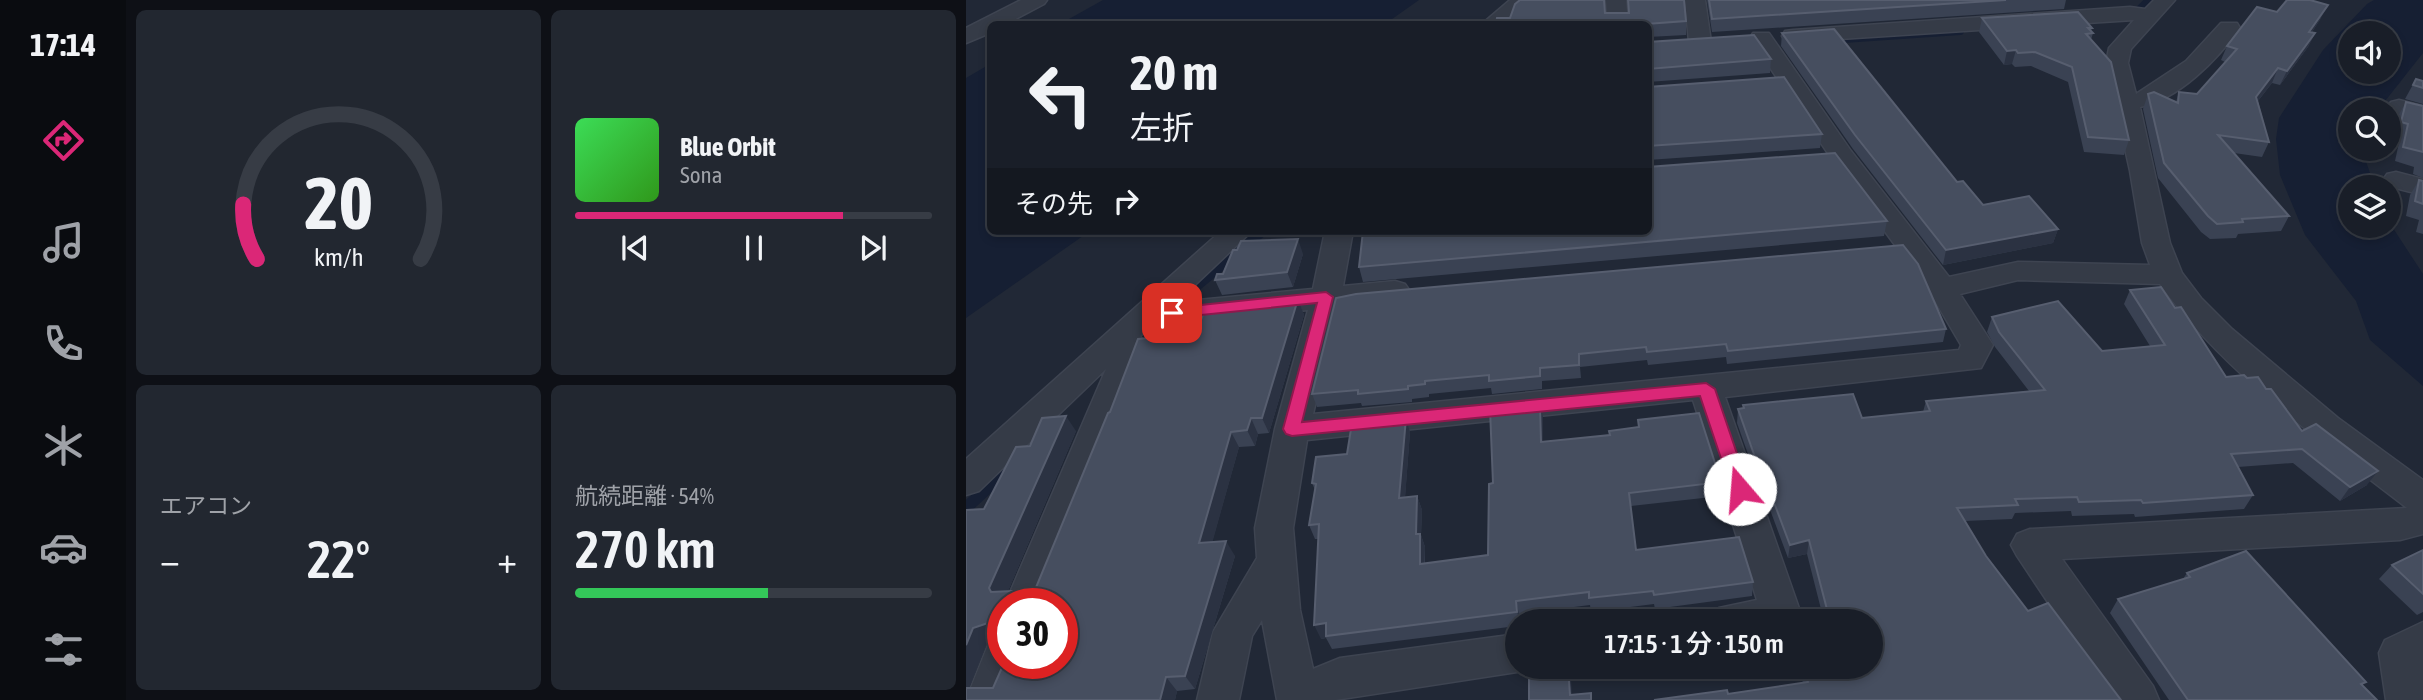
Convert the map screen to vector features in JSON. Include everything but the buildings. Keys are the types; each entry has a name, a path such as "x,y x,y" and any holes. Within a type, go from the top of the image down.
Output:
{"street":[{"path":"996,21 1037,0"},
{"path":"1496,21 1522,0"},
{"path":"1616,0 1618,21"},
{"path":"1695,0 1700,42"},
{"path":"2061,0 2117,63 2156,243 2168,275 2190,304 2221,337 2326,427 2423,500"},
{"path":"1674,44 1730,40 1764,42 1956,15 2092,33 2148,11"},
{"path":"2092,33 2148,11"},
{"path":"968,35 987,25"},
{"path":"2126,103 2149,98 2194,66 2229,29"},
{"path":"1292,429 1706,389 1970,360 1977,345 1942,288 1895,247 1842,156 1777,82 1764,42"},
{"path":"2401,108 2423,113"},
{"path":"1814,158 1842,156"},
{"path":"2401,181 2423,187"},
{"path":"966,481 1234,235"},
{"path":"1338,235 1326,297 1292,429 1274,528 1280,611 1298,698 1340,678 1505,655"},
{"path":"1942,288 2018,271 2168,275"},
{"path":"1135,323 1172,313 1423,288"},
{"path":"1032,588 1131,346 1135,323"},
{"path":"1706,389 1779,609"},
{"path":"2138,700 2030,544 2400,525 2423,519"},
{"path":"1218,700 1233,632 1275,563"},
{"path":"2407,700 2400,653 2423,641"},
{"path":"985,700 994,679"}],"water":[{"path":"1103,0 1419,0 1389,21 1065,21"},
{"path":"2374,0 2423,0 2423,53 2401,81 2401,21 2351,21"},
{"path":"2338,34 2338,84 2399,84 2387,98 2338,98 2338,161 2366,161 2371,175 2338,175 2338,238 2399,238 2423,274 2423,386 2370,340 2356,301 2305,235 2280,175 2276,139 2279,118 2323,50"},
{"path":"987,66 987,235 1084,235 966,318 966,78"}],"waterway":[{"path":"2132,17 2149,0"},
{"path":"1829,40 1960,31"},
{"path":"1180,300 1258,235"},
{"path":"966,508 1008,469"}],"route":[{"path":"1172,313 1326,297 1292,429 1706,389 1740,489"}]}
